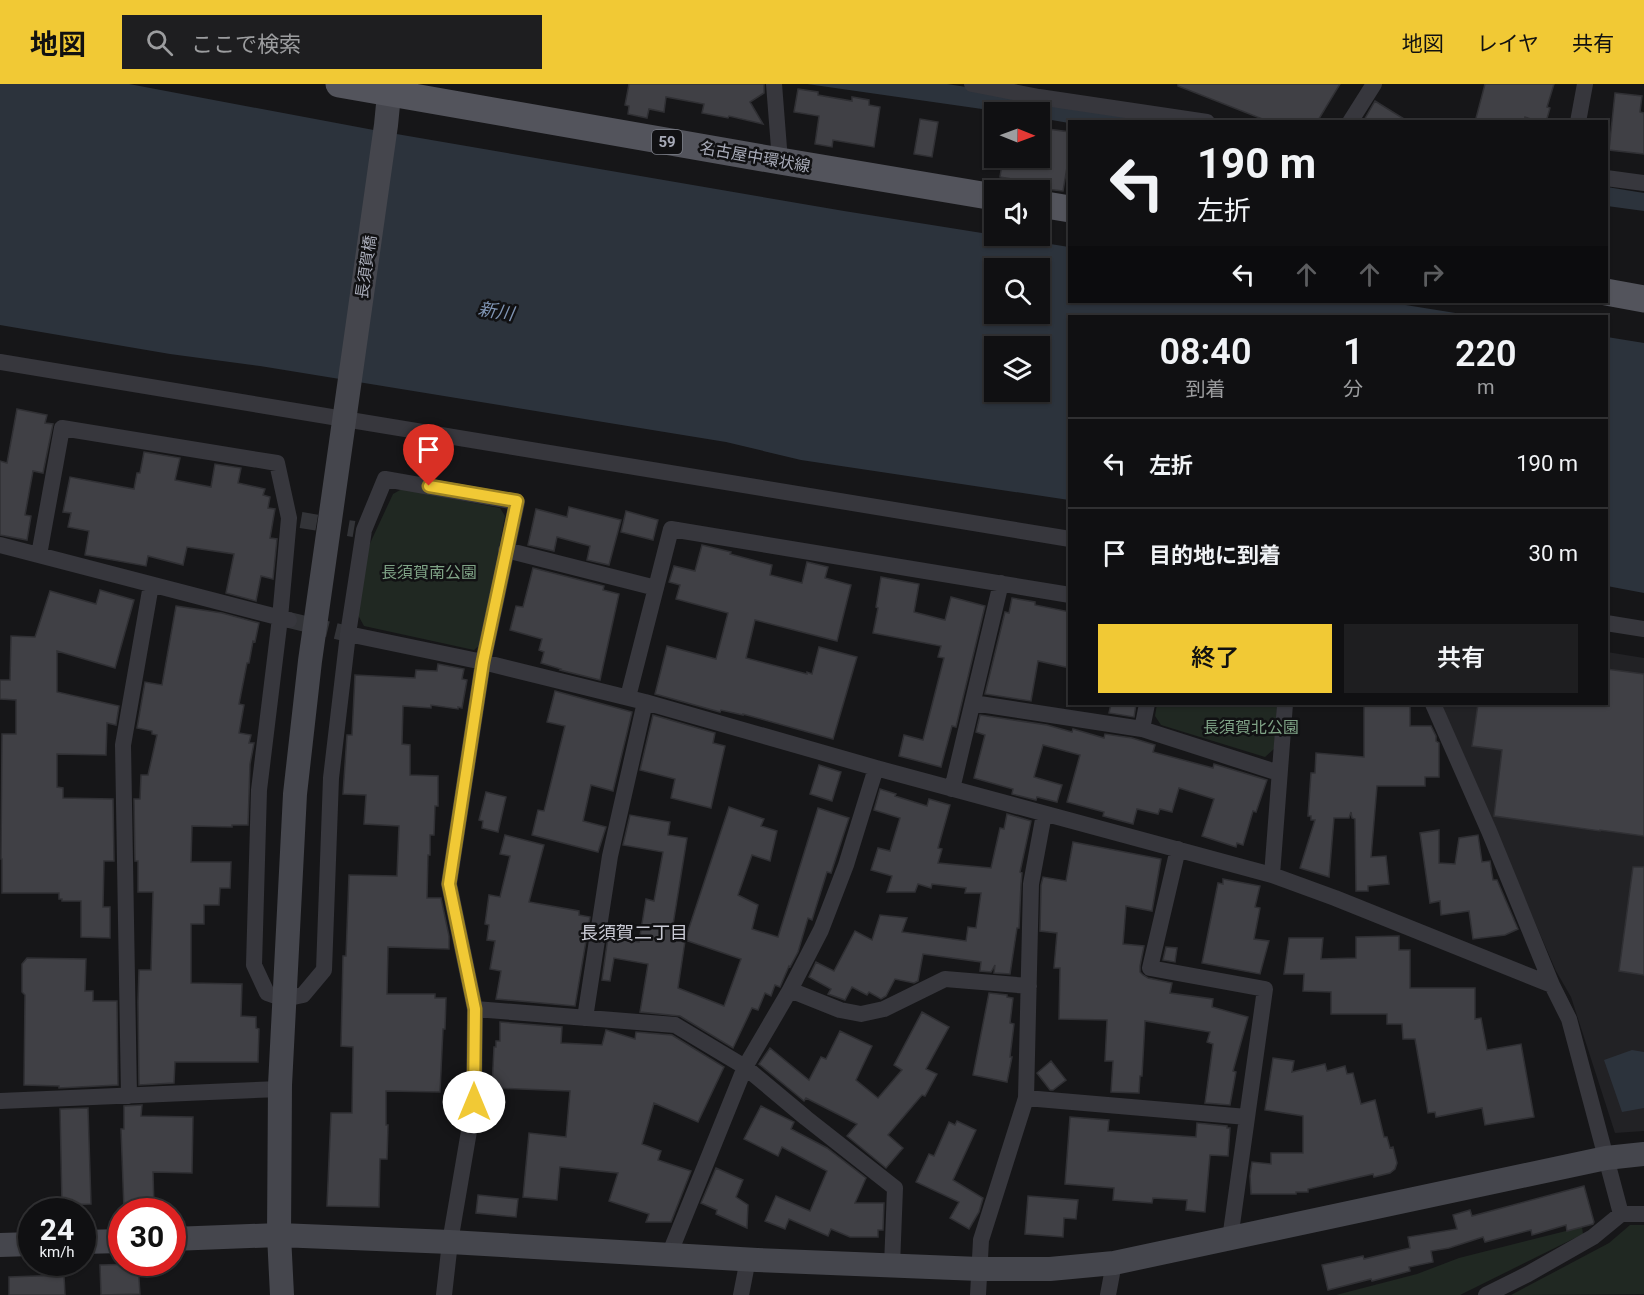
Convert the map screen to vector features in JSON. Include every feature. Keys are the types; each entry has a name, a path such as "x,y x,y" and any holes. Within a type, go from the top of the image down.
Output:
{"main road":[{"name":"名古屋中環状線","path":"339,84 389,88 780,161 984,195"},
{"path":"1050,206 1068,209"},
{"path":"1608,292 1644,299"}],"street":[{"path":"774,84 780,161"},
{"path":"972,84 1040,90 1197,120"},
{"path":"1351,120 1374,84"},
{"path":"1578,120 1585,84"},
{"name":"長須賀橋","path":"282,1295 279,1235 280,1089 295,794 310,661 386,124 389,88"},
{"path":"1608,178 1644,183"},
{"path":"0,362 344,413 1068,539"},
{"path":"39,555 62,428 277,463 295,519 284,619 260,790 254,965 267,993 284,999 303,994 324,970 331,778 359,529 386,478 517,501 483,662 449,884 475,1009 474,1105 450,1242 444,1295"},
{"path":"628,697 671,529 1068,595"},
{"path":"0,545 284,619"},
{"path":"506,550 656,588"},
{"path":"952,789 1001,583"},
{"path":"129,1096 123,745 151,585"},
{"path":"1608,623 1644,629"},
{"path":"348,634 483,662 628,697 876,768 1272,875 1346,902 1552,985"},
{"path":"585,1018 610,856 645,702"},
{"path":"973,704 1142,729 1279,773"},
{"path":"1142,729 1147,705"},
{"path":"1272,875 1285,705"},
{"path":"1433,705 1489,831 1552,985 1569,1019 1621,1214"},
{"path":"669,1255 745,1066 790,990 821,930 846,865 876,768"},
{"path":"978,1295 981,1240 1026,1098 1030,884 1044,814"},
{"path":"1178,849 1150,968 1265,990 1230,1239"},
{"path":"790,990 840,1010 861,1014 884,1009 945,979 1029,986"},
{"path":"475,1009 675,1025 745,1066 806,1118 895,1188 892,1266"},
{"path":"0,1101 280,1089"},
{"path":"1026,1098 1247,1117"},
{"path":"186,1238 279,1235 892,1266 1050,1269 1114,1263 1606,1158 1644,1154"},
{"path":"1486,1295 1593,1237 1621,1214 1644,1214"},
{"path":"0,1245 18,1244"},
{"path":"741,1295 748,1259"},
{"path":"1108,1295 1114,1263"}],"shaded area":[{"path":"1608,652 1644,658 1644,1131 1615,1133 1571,997 1556,971 1440,705 1608,705"}],"green space":[{"name":"長須賀南公園","path":"402,489 500,508 505,516 481,644 474,650 364,626 358,615 366,552 393,494"},
{"name":"長須賀北公園","path":"1157,705 1277,705 1274,749 1265,757 1161,725 1155,716"},
{"path":"1630,1225 1644,1225 1644,1294 1511,1295 1609,1243"},
{"path":"1582,1227 1583,1234 1460,1295 1336,1295 1417,1274 1459,1258"}],"water":[{"name":"新川","path":"0,84 129,84 379,131 984,233 984,246 1050,246 1050,244 1068,247 1068,303 1393,303 1468,315 1068,315 1068,500 801,460 726,442 260,366 170,354 0,325"},
{"path":"807,84 947,84 1179,120 1068,120 1068,123 1050,120 1050,102 984,102 984,109"},
{"path":"1608,187 1644,193 1644,211 1608,206"},
{"path":"1608,337 1644,343 1644,593 1608,586"},
{"path":"1632,1050 1644,1052 1644,1108 1622,1112 1604,1060"}],"building":[{"path":"629,84 764,84 764,93 750,102 763,124 729,116 728,118 702,113 704,104 666,97 664,112 649,109 647,118 628,114 629,106 625,105"},
{"path":"1178,84 1340,84 1318,120 1265,120 1178,86"},
{"path":"1485,84 1554,84 1547,107 1550,108 1547,120 1533,120 1525,117 1524,120 1476,120"},
{"path":"798,89 852,101 852,97 869,100 869,105 880,107 874,147 833,140 832,147 815,144 819,116 794,112"},
{"path":"1615,93 1642,96 1640,112 1644,113 1644,154 1609,150"},
{"path":"1375,101 1406,120 1364,120"},
{"path":"920,119 938,122 932,157 914,154"},
{"path":"1050,129 1068,132 1068,162 1063,191 1050,189 1050,180 1018,180 1000,177 1001,168 1050,168"},
{"path":"17,409 47,415 45,423 53,424 43,473 33,471 25,515 31,516 27,540 0,535 0,461 7,463"},
{"path":"144,452 180,458 175,480 211,487 215,464 241,468 238,483 265,489 263,495 270,497 268,508 275,509 270,538 277,539 273,579 261,576 256,601 226,593 234,554 187,547 183,565 148,556 146,566 85,555 89,531 68,527 71,513 63,512 70,477 134,489"},
{"path":"569,507 621,520 609,565 587,560 590,546 557,537 554,551 528,545 536,509 567,517"},
{"path":"626,511 658,520 653,540 621,532"},
{"path":"702,545 772,565 770,575 802,583 807,562 828,567 825,578 851,585 837,641 755,620 746,658 812,674 819,647 857,657 833,739 743,714 721,710 720,712 655,694 667,646 716,659 728,613 676,599 680,585 669,582 674,566 695,571"},
{"path":"533,568 604,586 603,590 619,594 600,680 541,663 544,652 539,650 542,639 510,630 516,606 523,607"},
{"path":"881,577 919,584 914,612 945,620 951,597 985,606 956,727 952,726 941,767 899,756 904,735 923,740 944,658 938,657 941,646 873,633"},
{"path":"100,590 134,600 115,668 57,651 57,692 119,706 116,725 107,723 106,755 57,754 57,787 63,788 63,798 113,799 114,861 104,861 103,907 110,907 110,938 81,937 81,901 62,901 59,899 59,893 2,893 1,859 2,734 16,734 16,700 0,699 0,680 10,680 11,636 35,637 50,591 96,604"},
{"path":"1012,598 1068,612 1068,668 1038,661 1031,701 985,694 1005,612 1009,613"},
{"path":"176,606 222,613 259,623 249,663 247,663 239,704 244,705 239,733 251,735 249,743 254,743 250,764 248,825 192,826 191,862 231,862 230,888 220,888 219,905 204,905 204,924 191,924 191,983 242,984 241,1016 256,1017 256,1028 259,1029 258,1062 175,1062 174,1083 139,1085 139,970 151,970 153,892 138,892 134,799 140,799 141,775 148,775 157,735 152,734 152,731 137,728 145,682 162,685"},
{"path":"438,664 464,669 462,679 467,680 462,708 431,705 431,708 403,706 402,744 410,745 410,775 438,776 438,806 435,806 434,835 430,835 430,855 428,855 427,898 441,898 449,936 449,949 388,947 387,994 435,994 435,998 446,998 440,1092 386,1091 387,1159 380,1159 379,1207 327,1206 331,1113 352,1113 353,1047 341,1046 343,956 346,956 349,875 397,876 399,826 364,824 366,795 343,794 347,735 352,735 355,675 415,678 416,670 437,671"},
{"path":"1608,669 1644,674 1644,836 1494,816 1502,750 1472,746 1478,705 1608,705"},
{"path":"555,691 632,712 613,791 591,785 583,821 606,827 598,852 532,835 538,810 544,811 565,726 547,722"},
{"path":"1111,705 1136,705 1134,717 1109,713"},
{"path":"1364,705 1410,705 1410,726 1431,726 1436,741 1439,743 1439,777 1425,777 1425,786 1377,786 1371,857 1386,856 1389,884 1368,886 1368,891 1356,891 1355,819 1352,818 1351,812 1349,818 1334,818 1329,877 1300,868 1315,820 1311,820 1311,816 1308,816 1311,773 1315,773 1316,753 1364,757"},
{"path":"653,715 715,733 713,743 725,746 711,808 671,798 675,779 640,770"},
{"path":"980,715 1047,725 1072,732 1073,729 1104,738 1105,734 1132,738 1155,745 1153,752 1213,768 1214,764 1267,780 1256,812 1253,811 1243,845 1237,843 1236,847 1202,836 1214,799 1179,788 1172,812 1160,809 1158,814 1137,809 1133,824 1103,816 1104,812 1067,802 1080,755 1043,745 1034,777 1062,785 1057,802 1012,794 1013,789 974,778 985,735 976,732"},
{"path":"819,765 841,772 832,801 810,794"},
{"path":"880,789 927,806 929,799 950,805 938,848 942,849 938,863 991,868 1000,828 1004,829 1007,814 1031,821 1020,872 1022,873 1019,928 1017,928 1010,974 994,973 995,965 991,972 980,971 981,962 923,954 918,981 914,983 895,979 886,996 881,999 869,992 867,995 852,987 845,1000 828,994 831,989 809,977 816,962 834,971 855,931 872,940 880,915 907,918 902,932 966,941 968,927 976,928 981,893 965,893 966,888 932,884 931,888 918,884 915,892 887,892 892,876 871,870 878,848 890,851 900,818 874,810"},
{"path":"486,792 506,797 498,832 482,828 483,821 479,820"},
{"path":"729,807 764,819 761,826 777,831 770,861 752,855 738,895 758,905 752,929 778,937 818,808 849,818 831,873 827,872 812,920 808,918 798,952 780,987 775,985 771,996 765,993 758,1010 752,1008 733,1048 680,1016 640,1012 648,964 614,958 610,981 602,980 608,937 639,942 646,899 654,901 663,852 623,845 630,815 670,822 668,835 687,838 671,937 685,941 678,988 724,1006 741,959 685,940"},
{"path":"1439,830 1439,863 1455,864 1459,838 1478,835 1482,862 1490,861 1493,880 1497,880 1518,929 1505,935 1473,939 1469,911 1441,915 1440,901 1430,903 1420,833"},
{"path":"505,835 544,845 529,902 579,911 579,915 590,917 575,1006 496,999 501,971 490,969 495,941 487,940 489,925 485,924 489,895 500,897 510,856 500,854"},
{"path":"1073,842 1161,859 1152,911 1126,906 1123,944 1144,946 1140,972 1148,978 1172,983 1170,993 1213,999 1212,1007 1248,1017 1233,1071 1236,1072 1230,1105 1205,1103 1213,1044 1207,1042 1210,1032 1145,1021 1139,1093 1111,1092 1113,1061 1105,1061 1107,1020 1059,1019 1060,968 1054,968 1057,933 1040,931 1041,885 1043,877 1066,881"},
{"path":"1633,867 1644,867 1644,975 1619,971"},
{"path":"1223,879 1260,886 1255,907 1260,908 1254,939 1269,941 1260,974 1202,963 1218,883 1223,884"},
{"path":"1399,936 1399,950 1410,950 1410,988 1475,988 1475,1019 1481,1018 1487,1050 1521,1044 1534,1117 1485,1125 1482,1108 1436,1117 1435,1112 1428,1113 1415,1039 1403,1039 1402,1024 1387,1024 1387,1014 1331,1014 1331,992 1303,991 1304,974 1284,974 1289,938 1323,938 1321,959 1356,958 1356,937"},
{"path":"1166,947 1177,948 1175,962 1163,960"},
{"path":"27,958 86,959 85,991 93,991 93,1001 117,1001 118,1085 59,1088 59,1086 24,1085 25,995 22,992 22,964"},
{"path":"989,993 1013,998 1010,1023 1014,1024 1010,1057 1012,1057 1007,1082 973,1075"},
{"path":"922,1012 949,1027 926,1069 937,1074 925,1096 922,1095 888,1135 903,1148 886,1168 847,1136 857,1124 806,1098 804,1101 759,1064 770,1048 809,1080 821,1057 826,1059 840,1031 872,1046 856,1080 878,1098 902,1070 894,1065"},
{"path":"500,1022 562,1027 561,1043 602,1045 606,1030 635,1039 636,1032 672,1035 724,1067 698,1122 654,1103 642,1144 661,1151 658,1160 691,1171 671,1222 646,1222 649,1214 609,1201 618,1173 560,1167 557,1200 523,1197 529,1133 566,1137 570,1091 492,1088 494,1047 496,1047 496,1041 500,1041"},
{"path":"1273,1058 1294,1061 1292,1072 1325,1064 1327,1071 1345,1066 1347,1074 1353,1073 1361,1104 1375,1100 1384,1137 1387,1137 1390,1148 1393,1147 1397,1163 1395,1169 1390,1173 1374,1177 1373,1174 1308,1189 1308,1192 1251,1194 1252,1162 1271,1164 1271,1153 1303,1153 1303,1116 1265,1110"},
{"path":"1051,1061 1066,1080 1053,1090 1050,1090 1037,1073"},
{"path":"142,1105 141,1116 193,1117 192,1173 153,1172 154,1198 124,1198 121,1129 124,1129 124,1106"},
{"path":"761,1106 794,1122 791,1129 827,1148 866,1178 855,1203 884,1203 883,1230 878,1230 878,1237 850,1237 831,1229 828,1236 789,1219 785,1229 765,1221 776,1196 810,1211 827,1171 782,1147 778,1156 744,1139"},
{"path":"88,1108 91,1198 62,1198 60,1109"},
{"path":"1070,1117 1109,1120 1108,1131 1196,1137 1197,1123 1230,1128 1228,1156 1210,1155 1205,1212 1186,1210 1187,1200 1153,1198 1152,1203 1113,1200 1114,1188 1065,1184"},
{"path":"957,1121 976,1130 953,1180 983,1198 979,1212 969,1229 950,1218 959,1202 916,1182 929,1154 934,1156 949,1122 955,1125"},
{"path":"716,1168 743,1180 736,1197 748,1205 747,1228 716,1214 717,1210 701,1203"},
{"path":"1584,1186 1593,1224 1567,1231 1566,1225 1532,1235 1531,1230 1485,1242 1483,1237 1431,1251 1433,1262 1409,1267 1410,1271 1328,1290 1322,1265 1363,1256 1364,1259 1410,1248 1408,1237 1457,1229 1453,1215 1470,1210 1472,1216"},
{"path":"478,1195 518,1199 516,1217 476,1213"},
{"path":"1028,1196 1078,1200 1076,1219 1064,1218 1063,1237 1025,1234"},
{"path":"100,1265 108,1265 108,1276 139,1276 140,1294 101,1295"},
{"path":"64,1276 65,1295 9,1295 9,1277"}],"tunnel":[{"path":"301,520 354,529"},
{"path":"289,620 348,634"}],"district":[{"name":"長須賀二丁目","path":"634,932"}],"route":[{"path":"429,486 517,501 483,662 449,884 475,1009 474,1102"}]}
